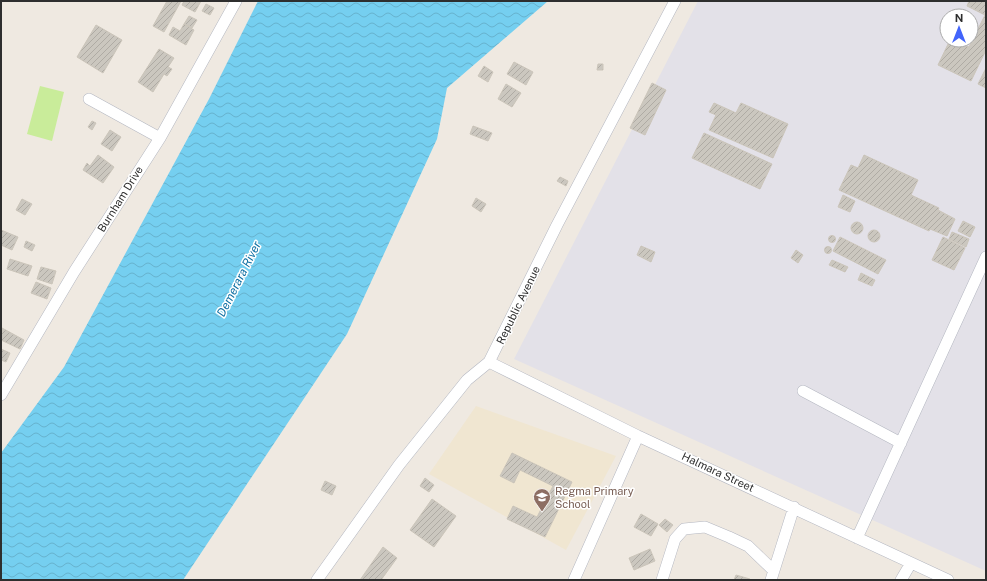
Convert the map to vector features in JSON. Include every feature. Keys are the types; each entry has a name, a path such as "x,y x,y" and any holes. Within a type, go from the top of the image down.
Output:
{"street":[{"name":"Burnham Drive","path":"1,395 74,272 160,138 236,1"},
{"name":"Republic Avenue","path":"317,580 399,466 462,386 489,362 675,1"},
{"path":"89,99 160,138"},
{"path":"857,538 986,257"},
{"name":"Halmara Street","path":"489,362 638,436 948,580"},
{"path":"803,391 901,443"},
{"path":"574,580 638,436"},
{"path":"773,575 794,508"},
{"path":"662,580 675,539 684,529 705,527 748,546 773,575"},
{"path":"901,580 911,563"}],"shaded area":[{"path":"698,1 986,1 986,571 514,359"},
{"name":"Regma Primary School","path":"476,406 616,456 566,550 429,474"}],"green space":[{"path":"40,86 64,92 52,141 27,134"}],"water":[{"name":"Demerara River","path":"258,1 548,1 447,88 437,139 347,334 183,580 1,580 1,453 64,367 209,99"}],"building":[{"path":"167,1 181,1 164,32 153,26"},
{"path":"184,1 201,1 195,12 182,5"},
{"path":"969,1 986,1 986,50 971,81 938,65 946,48 979,48 979,27 985,15 979,12 979,8 971,8 967,6"},
{"path":"206,4 214,8 210,15 202,11"},
{"path":"189,16 197,20 192,28 184,24"},
{"path":"184,24 194,30 186,45 169,35 173,27 180,31"},
{"path":"96,25 122,40 103,73 77,57"},
{"path":"159,49 174,58 168,67 172,69 167,76 164,74 153,92 138,82"},
{"path":"514,62 533,72 526,85 507,74"},
{"path":"598,64 603,64 603,70 597,70"},
{"path":"484,66 493,72 488,82 478,76"},
{"path":"986,68 986,88 978,84"},
{"path":"652,83 666,90 645,135 630,128"},
{"path":"506,84 521,93 512,107 498,99"},
{"path":"714,103 736,113 741,103 788,124 773,158 709,130 716,115 709,112"},
{"path":"92,121 96,123 92,130 88,127"},
{"path":"473,126 492,133 488,141 470,134"},
{"path":"110,130 121,137 112,151 101,144"},
{"path":"704,133 772,164 760,189 692,158"},
{"path":"98,155 114,167 103,183 83,170 87,163 90,166"},
{"path":"864,155 918,180 911,195 939,208 938,210 955,219 947,236 930,229 929,231 839,190 851,165 858,168"},
{"path":"560,177 568,181 566,186 557,181"},
{"path":"843,195 855,201 850,212 838,207"},
{"path":"476,198 486,204 481,212 472,206"},
{"path":"22,199 32,204 25,215 16,210"},
{"path":"963,221 975,227 970,237 958,231"},
{"path":"855,222 859,222 863,228 859,234 855,234 851,230 851,226"},
{"path":"1,230 18,237 12,250 1,245"},
{"path":"872,230 876,230 880,236 876,242 872,242 868,238 868,234"},
{"path":"952,232 969,239 966,247 949,239"},
{"path":"832,236 835,239 832,242 829,239"},
{"path":"840,237 886,260 878,274 833,251"},
{"path":"943,237 965,248 954,270 932,260"},
{"path":"26,241 35,245 32,251 24,247"},
{"path":"641,246 655,252 651,262 637,255"},
{"path":"828,247 831,250 828,253 825,250"},
{"path":"796,250 803,255 798,263 791,258"},
{"path":"10,259 32,266 28,276 7,269"},
{"path":"832,260 848,267 845,272 829,265"},
{"path":"41,267 56,271 52,284 37,279"},
{"path":"861,273 875,280 872,286 858,280"},
{"path":"36,282 51,288 47,299 31,293"},
{"path":"2,328 24,340 20,349 1,340"},
{"path":"1,349 10,353 6,362 1,360"},
{"path":"512,453 572,482 545,537 507,519 513,506 537,517 553,486 520,470 514,483 500,476"},
{"path":"425,478 434,485 429,492 420,486"},
{"path":"325,481 336,486 332,495 321,490"},
{"path":"432,499 456,516 434,547 410,530"},
{"path":"641,514 658,524 651,536 634,527"},
{"path":"665,519 673,525 667,532 659,525"},
{"path":"383,547 397,558 381,580 360,580"},
{"path":"650,549 655,561 634,570 629,558"},
{"path":"736,575 750,579 750,580 734,580"}],"place":[{"name":"Regma Primary School","path":"542,512"}]}
